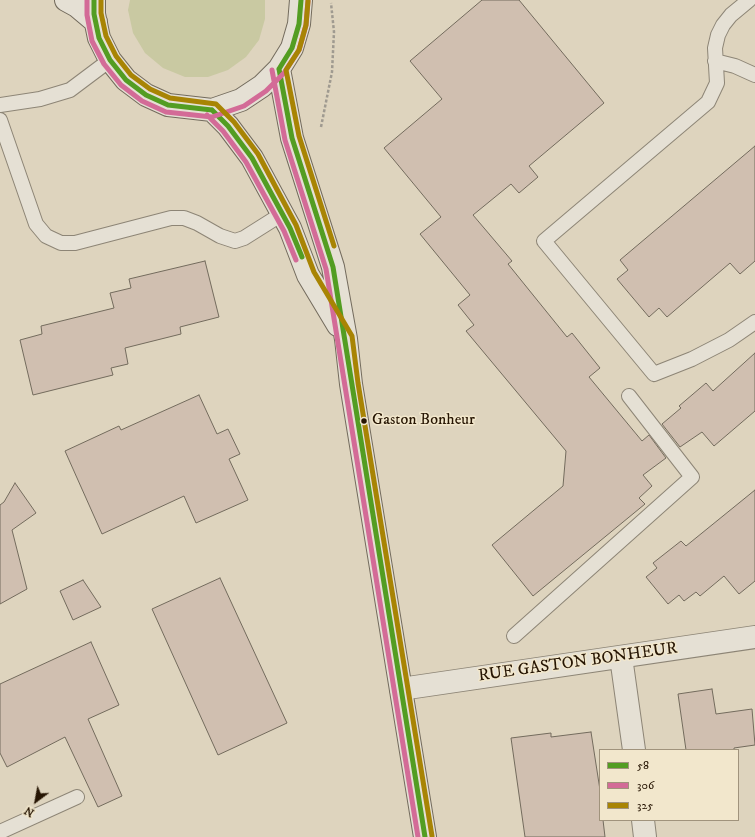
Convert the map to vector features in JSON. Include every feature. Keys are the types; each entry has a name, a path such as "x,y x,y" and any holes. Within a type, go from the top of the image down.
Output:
{"main road":[{"path":"66,0 96,22"},
{"path":"94,0 99,38 110,60 126,80 146,95 168,105 212,110 241,100 262,86 280,69 292,48 299,24 301,0"},
{"path":"280,69 292,138 333,267 346,339 351,384 425,837"},
{"path":"212,110 228,126 252,158 290,228 308,275 346,339"},
{"name":"RUE GASTON BONHEUR","path":"401,689 755,637"},
{"path":"621,657 634,749"},
{"path":"643,821 646,837"}],"lane":[{"path":"749,0 731,15 723,25 715,48 715,61 718,74 717,83 708,102 544,241 654,374 692,359 729,340 755,322"},
{"path":"0,105 40,99 70,90 110,60"},
{"path":"715,61 735,66 755,75"},
{"path":"0,120 36,224 46,236 61,243 75,243 170,218 191,221 220,236 235,241 244,238 282,214"},
{"path":"514,636 692,477 629,396"},
{"path":"0,832 77,797"}],"green space":[{"path":"130,0 265,0 265,19 259,40 246,57 228,70 208,77 185,77 163,68 145,53 133,33 128,10"}],"building":[{"path":"482,0 519,0 604,103 529,166 538,177 519,193 511,184 473,215 512,261 508,264 567,337 572,333 600,368 589,377 642,441 649,435 666,458 643,475 652,486 639,498 645,504 533,596 492,545 563,486 566,451 466,331 474,325 458,305 470,295 420,234 441,217 384,148 442,99 410,61"},
{"path":"755,146 755,261 740,274 730,263 667,317 659,308 649,317 617,279 628,270 620,260"},
{"path":"205,261 219,317 180,327 181,334 125,348 128,364 111,368 113,375 33,395 20,340 42,334 41,326 114,308 110,293 131,288 129,279"},
{"path":"755,353 755,411 714,446 702,432 680,447 662,424 681,408 679,406 706,383 713,391"},
{"path":"199,395 217,434 228,429 240,454 229,459 248,500 196,523 184,496 102,534 65,451 119,426 121,430"},
{"path":"15,483 36,513 12,530 27,589 0,604 0,505 4,502"},
{"path":"755,490 755,581 739,594 724,576 700,596 696,592 684,601 679,595 668,604 646,577 657,568 653,563 681,541 686,546"},
{"path":"220,578 287,723 218,755 152,609"},
{"path":"83,580 101,607 73,620 60,591"},
{"path":"91,642 119,705 88,719 122,796 98,807 65,737 7,767 0,753 0,684"},
{"path":"712,689 716,714 752,709 755,745 734,749 686,749 678,694"},
{"path":"591,732 599,784 599,821 603,821 605,837 525,837 511,738 551,733 551,737"}],"transit line":[{"name":"306","path":"87,0 87,15 92,41 104,64 121,85 142,101 166,112 212,117 244,106 266,91 284,73 299,50 306,25 308,1"},
{"name":"58","path":"94,0 94,14 99,38 110,60 126,80 146,95 168,105 212,110"},
{"name":"325","path":"101,0 101,13 106,36 116,56 131,75 150,89 170,98 216,104 234,122 258,154 296,225 314,272 352,336 358,383 432,836"},
{"name":"58","path":"279,69 292,48 299,24 301,0"},
{"name":"325","path":"308,1 306,25 299,50 286,70 299,136 334,246"},
{"name":"58","path":"279,69 292,138 333,267 425,837"},
{"name":"306","path":"272,70 285,140 326,269 418,837"},
{"name":"58","path":"212,110 228,126 252,158 290,228 302,257"},
{"name":"306","path":"207,115 223,131 246,162 284,231 296,260"}],"place":[{"name":"Gaston Bonheur","path":"364,421"}]}
